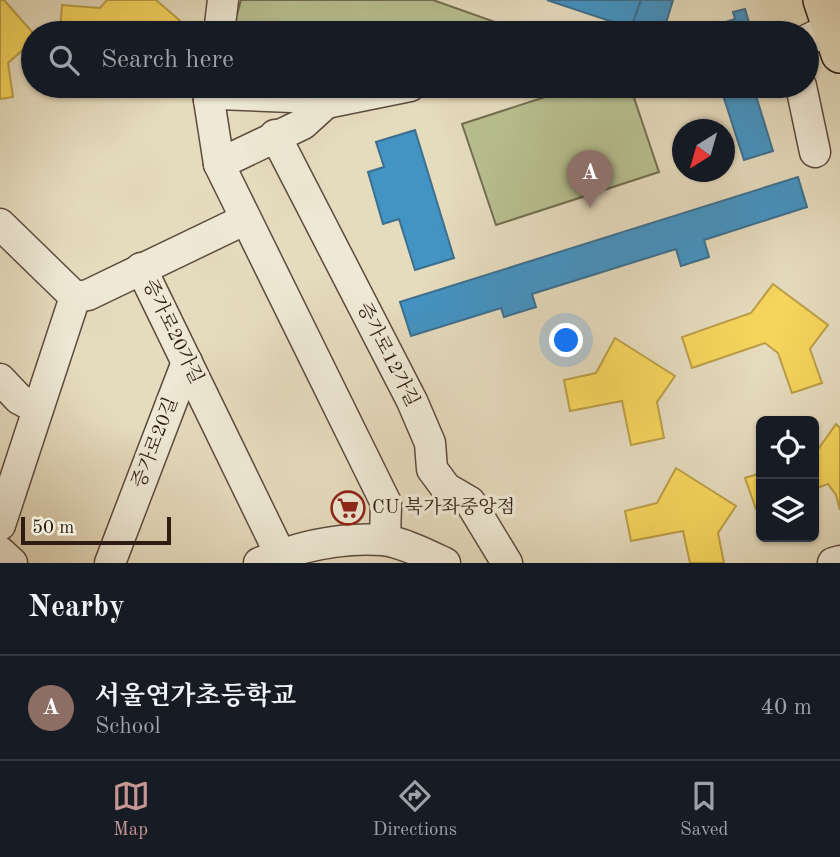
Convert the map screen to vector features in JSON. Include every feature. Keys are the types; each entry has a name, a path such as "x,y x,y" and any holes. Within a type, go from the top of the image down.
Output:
{"street":[{"path":"220,21 223,0"},
{"path":"211,98 219,164 244,220 386,503 385,540"},
{"path":"266,98 326,103 351,98"},
{"path":"804,98 815,152"},
{"path":"219,164 275,135 303,124 326,103"},
{"name":"증가로12가길","path":"275,135 412,401 430,443 432,469 446,488 470,502 507,563"},
{"path":"141,268 244,220"},
{"path":"0,224 75,297 0,526"},
{"name":"증가로20가길","path":"75,297 88,295 141,268 187,362 270,559"},
{"name":"증가로20길","path":"110,563 187,362"},
{"path":"0,379 19,399 38,409"},
{"path":"270,559 331,542 385,540 445,563"},
{"path":"0,552 12,563"},
{"path":"833,563 840,561"}],"green space":[{"path":"241,0 433,0 492,21 235,21"},
{"path":"542,98 634,98 659,172 496,225 462,124"}],"building: Homes":[{"path":"0,0 4,0 22,21 21,52 8,63 13,97 0,99"},
{"path":"107,0 156,0 180,21 61,21 62,5 100,8"},
{"path":"773,284 828,325 810,349 822,383 792,393 778,353 765,343 692,368 682,337 751,313"},
{"path":"615,338 675,376 657,402 664,438 631,445 622,401 570,411 564,380 596,373"},
{"path":"836,424 840,428 840,510 836,495 828,484 819,487 819,448"},
{"path":"676,468 736,506 718,533 724,563 690,563 683,531 631,541 625,511 657,503"},
{"path":"756,475 756,509 745,478"}],"building: Schools":[{"path":"547,0 641,0 634,21 610,21"},
{"path":"641,0 673,0 667,21 634,21"},
{"path":"745,9 749,21 729,21 735,19 733,12"},
{"path":"724,98 757,98 773,151 744,160 735,132 735,119 731,119"},
{"path":"415,130 454,258 415,270 399,219 383,224 368,172 384,167 376,142"},
{"path":"798,177 807,207 704,240 709,257 681,266 676,249 532,294 536,307 504,317 501,308 411,336 400,302"}],"place":[{"name":"서울연가초등학교","path":"590,208"},
{"name":"CU 북가좌중앙점","path":"348,508"}]}
